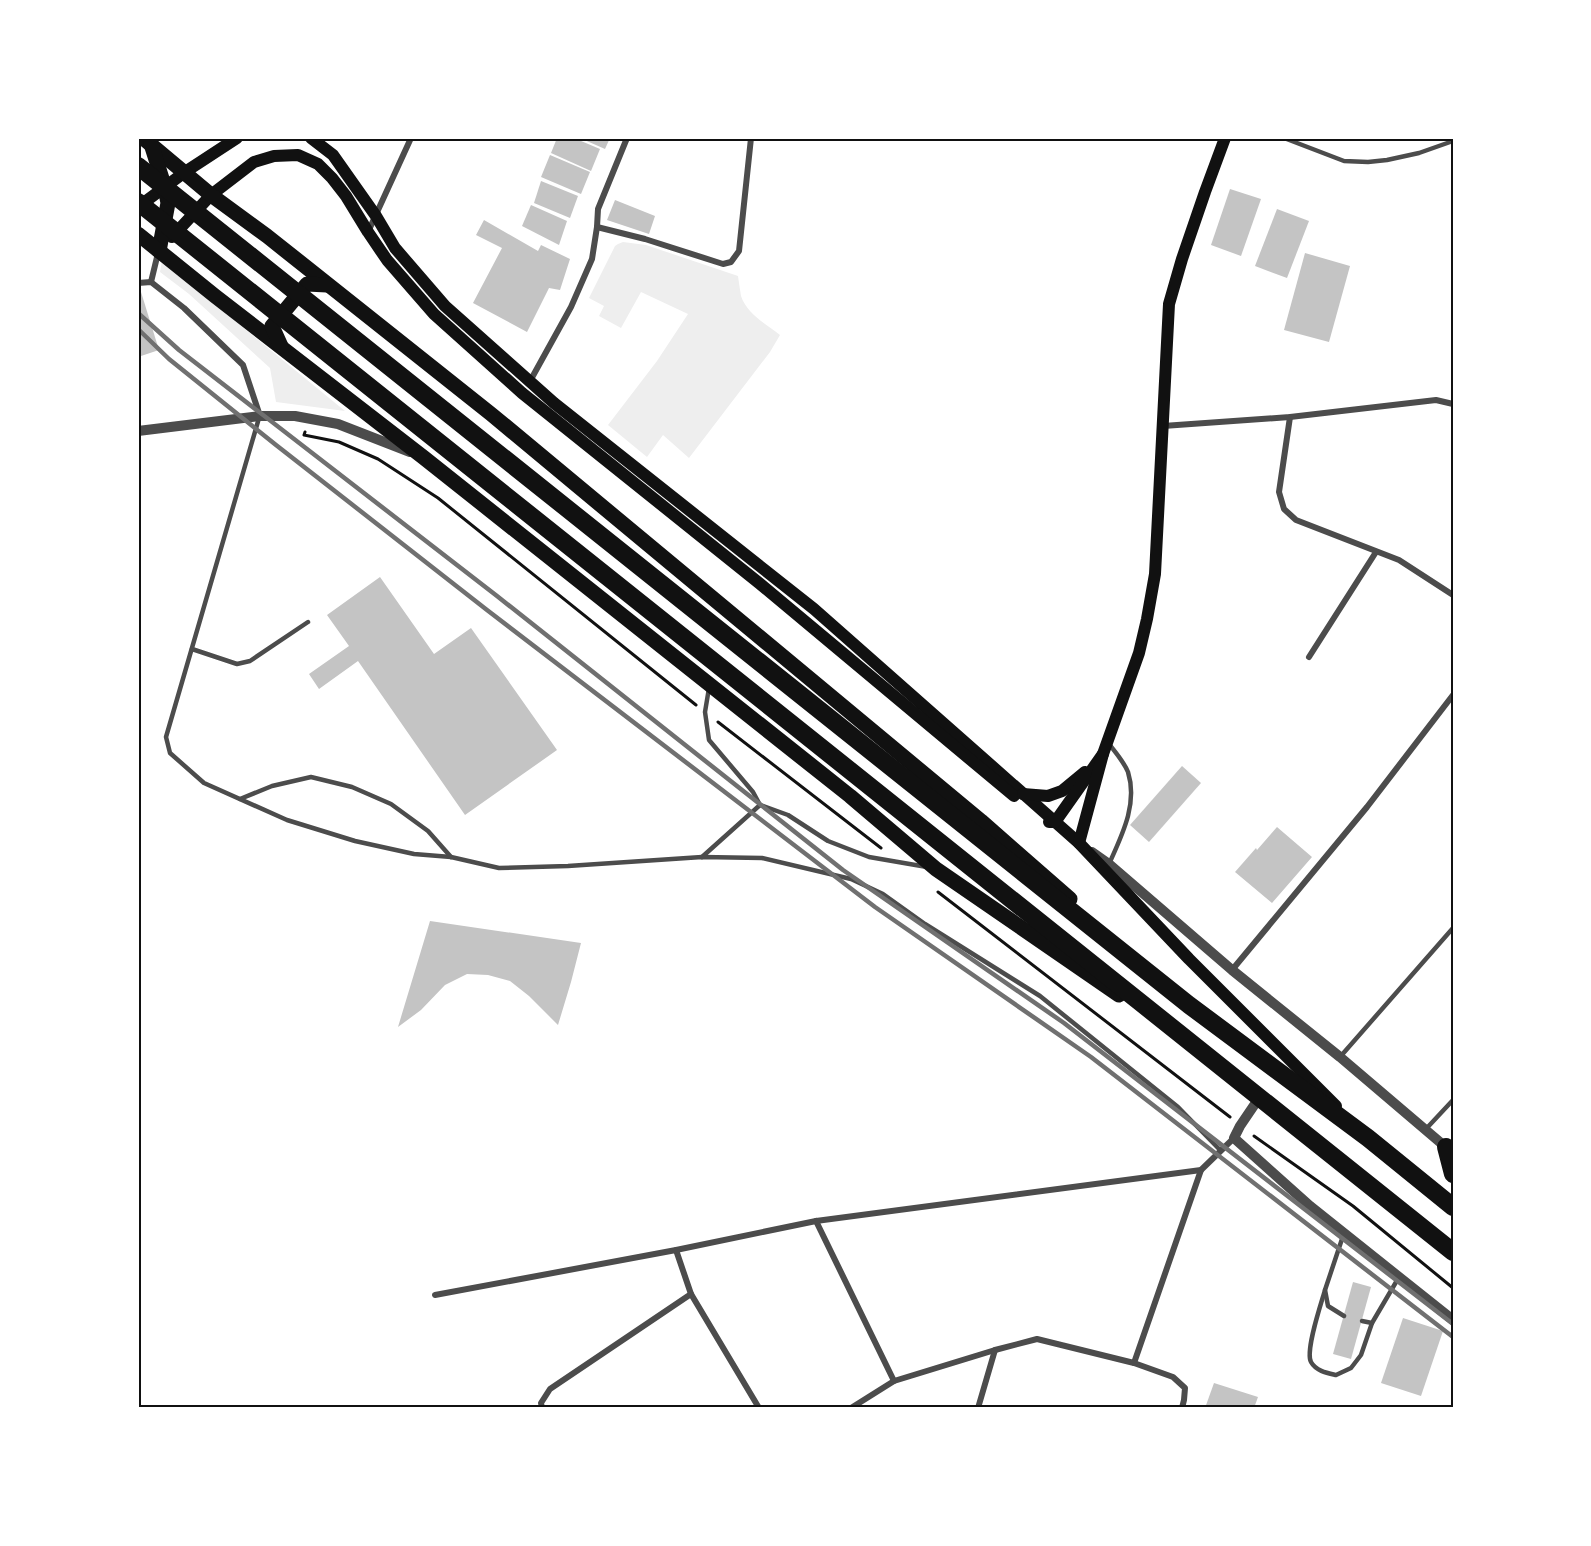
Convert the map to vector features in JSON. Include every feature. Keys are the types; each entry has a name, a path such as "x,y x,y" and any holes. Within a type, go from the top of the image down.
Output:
{"highway":[{"path":"138,166 1189,1005 1368,1138 1453,1207"},
{"path":"138,202 1453,1252"},
{"path":"1449,1150 1453,1174"}],"main road":[{"path":"138,207 185,172 237,138"},
{"path":"311,138 333,156 376,216 395,248 445,306 529,382 814,609 1079,843 1189,959 1368,1138"},
{"path":"1079,843 1103,754 1139,653 1155,574 1169,304 1205,192 1226,138"},
{"path":"147,141 211,195 267,236 491,414 981,821 1189,1005"},
{"path":"147,141 165,188 168,203 159,251"},
{"path":"159,251 211,195 254,162 274,156 298,155 318,164 346,196 387,260 434,314 522,393 759,583 981,769 1047,822 1055,822"},
{"path":"138,234 850,796 936,869 1213,1060"},
{"path":"282,348 272,326 307,284 327,285"},
{"path":"1023,794 1048,796 1062,791 1103,754"},
{"path":"1055,822 1103,754"}],"street":[{"path":"368,232 411,138"},
{"path":"522,393 571,307 592,260 598,208 627,138"},
{"path":"597,227 645,239 723,264 731,262 739,251 751,138"},
{"path":"151,282 159,251"},
{"path":"138,283 151,282 184,308 243,365 260,416"},
{"path":"1163,426 1290,417 1436,400 1453,404"},
{"path":"138,430 260,416 295,416 338,423 423,457"},
{"path":"1290,417 1279,492 1284,509 1296,520 1399,560 1453,595"},
{"path":"1309,657 1376,552"},
{"path":"1232,970 1452,701"},
{"path":"1079,843 1109,864 1232,970 1340,1057 1449,1150"},
{"path":"1134,1363 1201,1170 1234,1138 1240,1125 1259,1098"},
{"path":"1234,1138 1310,1206 1453,1320"},
{"path":"435,1294 676,1250 816,1221 1201,1170"},
{"path":"816,1221 894,1381"},
{"path":"676,1250 691,1294 759,1408"},
{"path":"541,1406 550,1389 691,1294"},
{"path":"851,1408 894,1381 1037,1339 1134,1363 1173,1377 1185,1388 1182,1408"},
{"path":"978,1408 995,1350"}],"lane":[{"path":"1284,138 1344,161 1368,162 1419,153 1453,141"},
{"path":"260,416 166,737 170,753 204,783 287,820 355,841 414,854 451,858 499,868 579,866 702,857 762,858 851,879 883,894 925,924 1040,996 1178,1107 1221,1151"},
{"path":"192,649 237,664 250,661 308,622"},
{"path":"709,684 705,712 709,740 753,792 760,805 788,815 828,841 869,857 936,869"},
{"path":"1108,742 1127,771 1132,794 1130,811 1109,864"},
{"path":"240,799 272,786 311,777 352,787 391,804 428,831 451,858"},
{"path":"702,857 760,805"},
{"path":"1340,1057 1453,928"},
{"path":"1425,1130 1453,1100"},
{"path":"1344,1233 1308,1351 1311,1362 1320,1371 1336,1375 1352,1368 1360,1355 1372,1323 1399,1277"},
{"path":"1325,1290 1328,1306 1344,1316"},
{"path":"1362,1321 1372,1323"}],"path":[{"path":"307,418 304,435 339,442 378,459 438,498 705,712 900,862"},
{"path":"936,890 1240,1125 1353,1206 1453,1288"}],"shaded area":[{"path":"623,242 646,245 738,276 741,296 748,308 780,335 770,352 689,458 663,435 647,457 608,425 657,361 688,314 641,292 621,328 599,316 604,306 589,298 615,246"},
{"path":"162,261 345,411 276,402 270,368 189,294 160,272"}],"building":[{"path":"557,138 574,138 600,149 591,171 551,153"},
{"path":"580,138 610,138 605,149"},
{"path":"550,155 590,172 581,194 541,177"},
{"path":"541,181 578,196 570,218 534,203"},
{"path":"1230,189 1261,199 1241,256 1211,245"},
{"path":"615,200 655,216 649,234 607,220"},
{"path":"531,205 567,221 559,245 522,226"},
{"path":"1277,209 1309,221 1287,278 1255,266"},
{"path":"484,220 538,251 541,245 570,259 560,290 549,288 527,332 473,303 502,248 476,235"},
{"path":"1305,253 1350,266 1329,342 1284,330"},
{"path":"138,292 141,292 159,350 138,357"},
{"path":"380,577 434,654 471,628 557,750 465,815 358,661 319,689 309,674 349,646 327,615"},
{"path":"1182,766 1201,783 1149,842 1130,825"},
{"path":"1277,827 1312,857 1272,903 1235,872"},
{"path":"430,921 581,943 558,1025 510,981 488,975 467,974 445,985 421,1010 398,1027"},
{"path":"1353,1282 1371,1287 1351,1359 1333,1354"},
{"path":"1403,1318 1443,1331 1421,1396 1381,1383"},
{"path":"1214,1383 1258,1397 1254,1408 1205,1408"}],"railway":[{"path":"138,313 179,350 497,596 843,870 1064,1023 1453,1324"},
{"path":"138,329 169,359 487,610 875,907 1091,1057 1453,1337"}]}
